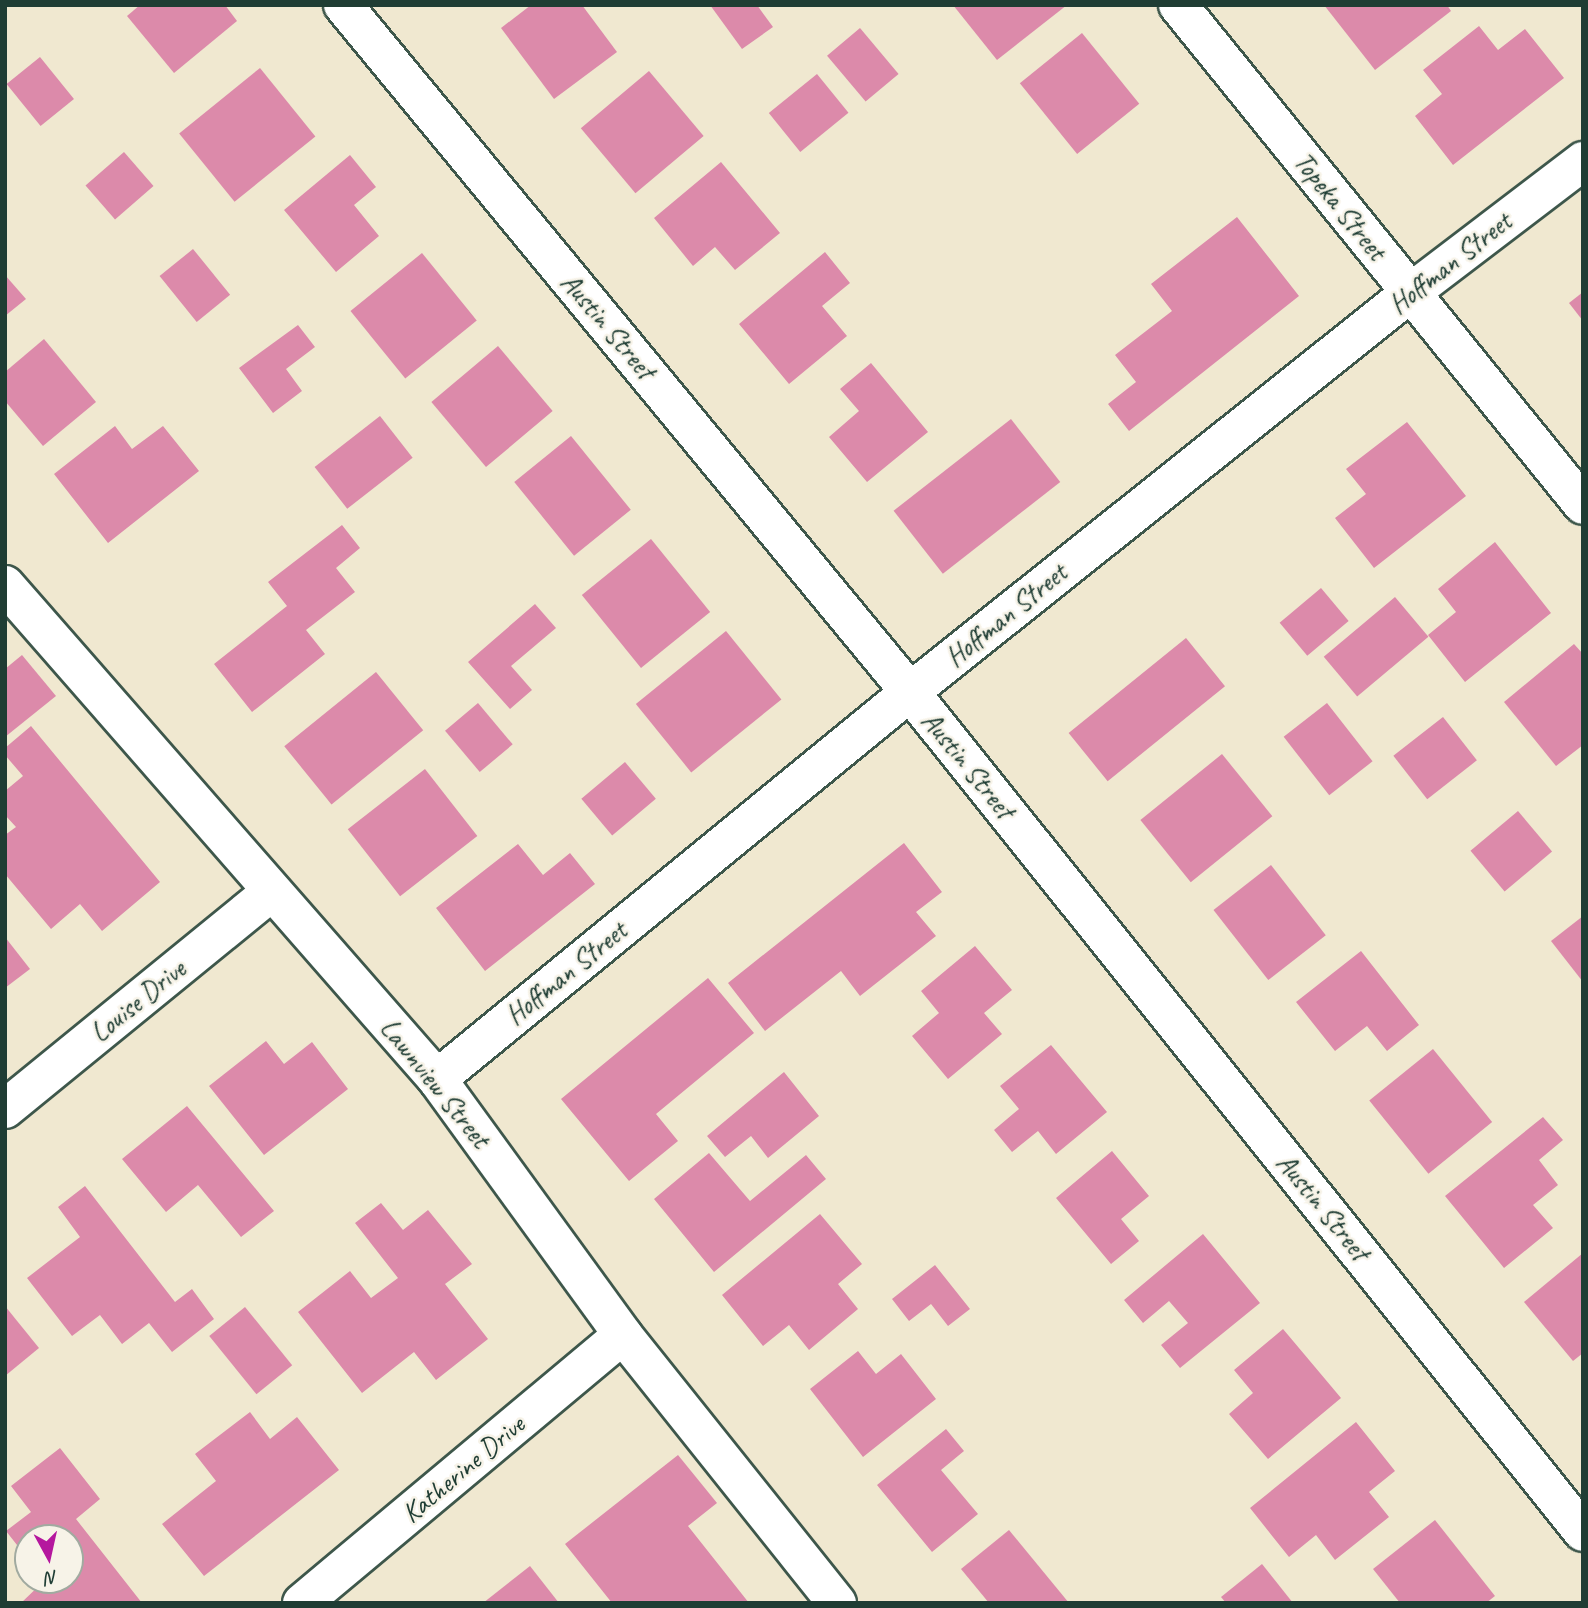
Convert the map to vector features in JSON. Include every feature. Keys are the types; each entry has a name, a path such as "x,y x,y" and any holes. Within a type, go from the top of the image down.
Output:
{"street":[{"name":"Austin Street","path":"343,5 909,692 1583,1532"},
{"name":"Topeka Street","path":"1178,5 1583,505"},
{"name":"Hoffman Street","path":"437,1079 909,692 1410,293 1583,161"},
{"name":"Lawnview Street","path":"5,586 437,1079 623,1335 837,1603"},
{"name":"Louise Drive","path":"5,1109 271,892"},
{"name":"Katherine Drive","path":"302,1603 623,1335"}],"building":[{"path":"140,5 225,5 237,21 174,73 127,16"},
{"path":"531,5 582,5 617,52 554,99 501,28"},
{"path":"710,5 757,5 773,27 742,49"},
{"path":"953,5 1067,5 997,60"},
{"path":"1324,5 1447,5 1451,11 1375,70"},
{"path":"1479,26 1498,50 1525,29 1564,78 1453,165 1415,116 1442,94 1423,70"},
{"path":"860,28 899,74 866,102 827,56"},
{"path":"1082,33 1139,104 1077,154 1020,83"},
{"path":"40,57 74,99 41,126 7,84"},
{"path":"260,68 315,136 235,202 179,133"},
{"path":"649,71 704,136 635,193 581,128"},
{"path":"817,74 848,113 800,152 769,113"},
{"path":"124,152 154,186 115,219 86,185"},
{"path":"350,155 376,187 354,205 379,236 336,272 284,210"},
{"path":"721,162 780,233 735,270 715,247 693,266 654,218"},
{"path":"1237,217 1299,296 1129,431 1108,404 1136,382 1115,355 1172,311 1151,284"},
{"path":"193,249 230,295 197,322 160,276"},
{"path":"825,252 850,283 822,306 847,336 789,384 739,324"},
{"path":"422,253 477,321 405,379 351,311"},
{"path":"5,275 26,299 5,316"},
{"path":"1583,292 1583,321 1569,303"},
{"path":"298,325 315,347 286,369 302,391 273,413 239,368"},
{"path":"44,339 96,402 43,446 5,401 5,372"},
{"path":"498,346 553,411 486,467 431,402"},
{"path":"871,363 928,432 867,482 829,437 859,411 840,389"},
{"path":"380,416 413,458 347,509 315,467"},
{"path":"1011,419 1060,482 943,574 894,511"},
{"path":"1407,422 1466,496 1374,568 1335,518 1366,494 1346,469"},
{"path":"115,426 132,449 163,426 199,471 108,543 54,474"},
{"path":"571,436 631,510 574,556 514,482"},
{"path":"342,525 360,548 336,568 355,592 306,630 325,654 252,712 214,664 287,606 268,582"},
{"path":"651,539 710,612 641,668 582,595"},
{"path":"1495,542 1551,613 1465,682 1428,635 1456,612 1438,589"},
{"path":"1321,588 1349,621 1307,656 1280,623"},
{"path":"1395,597 1428,637 1357,697 1324,657"},
{"path":"535,604 556,628 511,666 532,690 510,709 468,662"},
{"path":"726,631 781,699 691,772 636,704"},
{"path":"1186,638 1225,686 1108,781 1069,733"},
{"path":"1574,644 1583,654 1583,745 1556,766 1504,702"},
{"path":"22,655 56,696 5,737 5,669"},
{"path":"376,672 423,730 331,805 284,746"},
{"path":"478,703 513,744 480,772 445,731"},
{"path":"1327,703 1373,761 1329,795 1284,737"},
{"path":"1443,717 1477,760 1427,799 1393,756"},
{"path":"31,726 160,882 102,931 80,904 51,929 5,874 5,835 16,827 5,815 5,791 23,776 5,755 5,748"},
{"path":"1222,754 1272,816 1191,882 1140,820"},
{"path":"625,762 656,799 612,835 581,799"},
{"path":"425,769 477,836 400,896 348,829"},
{"path":"1518,811 1552,852 1505,891 1471,851"},
{"path":"904,843 942,892 916,912 936,936 860,996 841,971 765,1031 728,983"},
{"path":"518,844 543,875 570,853 595,884 485,971 436,908"},
{"path":"1271,865 1326,935 1268,980 1213,910"},
{"path":"1583,916 1583,982 1551,941"},
{"path":"5,937 30,969 5,988"},
{"path":"975,946 1012,990 984,1013 1002,1034 948,1079 912,1036 939,1013 921,991"},
{"path":"1361,951 1419,1025 1387,1051 1367,1026 1335,1051 1296,1002"},
{"path":"708,978 754,1033 656,1114 678,1141 629,1181 561,1099"},
{"path":"266,1041 284,1064 312,1042 348,1089 264,1155 209,1086"},
{"path":"1051,1045 1107,1112 1056,1154 1038,1131 1012,1152 994,1130 1019,1109 1000,1086"},
{"path":"1433,1049 1492,1122 1428,1174 1369,1101"},
{"path":"784,1072 819,1116 768,1158 751,1136 725,1157 707,1136"},
{"path":"187,1106 274,1211 241,1237 198,1185 166,1212 122,1159"},
{"path":"1543,1117 1563,1140 1539,1160 1558,1185 1533,1205 1553,1228 1504,1268 1445,1196"},
{"path":"1112,1151 1149,1196 1121,1219 1139,1241 1111,1264 1056,1198"},
{"path":"709,1153 750,1201 806,1155 826,1179 714,1272 654,1199"},
{"path":"85,1186 175,1302 192,1289 214,1319 172,1352 149,1323 122,1344 100,1315 72,1336 27,1278 80,1237 58,1207"},
{"path":"381,1203 403,1230 428,1210 472,1264 445,1284 488,1339 436,1380 414,1352 362,1393 298,1312 350,1271 371,1298 398,1278 355,1223"},
{"path":"820,1214 862,1264 838,1284 858,1309 809,1350 789,1325 763,1346 722,1295"},
{"path":"1203,1234 1260,1303 1180,1368 1161,1345 1188,1323 1169,1301 1143,1323 1124,1300"},
{"path":"1583,1253 1583,1353 1573,1361 1524,1302"},
{"path":"935,1265 970,1309 948,1326 931,1304 909,1321 892,1299"},
{"path":"5,1306 39,1348 5,1376"},
{"path":"245,1307 292,1365 256,1394 209,1336"},
{"path":"1283,1329 1341,1398 1268,1459 1229,1414 1253,1393 1234,1370"},
{"path":"858,1351 876,1374 901,1354 936,1399 863,1457 810,1389"},
{"path":"250,1412 270,1439 297,1417 339,1470 204,1576 162,1524 216,1481 195,1454"},
{"path":"1356,1422 1395,1471 1369,1492 1389,1517 1335,1560 1316,1535 1289,1557 1250,1508"},
{"path":"946,1429 964,1451 941,1470 978,1514 932,1552 877,1485"},
{"path":"60,1448 100,1499 76,1519 80,1524 15,1524 31,1512 11,1486"},
{"path":"678,1455 717,1503 688,1526 749,1603 612,1603 565,1544"},
{"path":"1435,1520 1495,1596 1486,1603 1400,1603 1373,1569"},
{"path":"14,1525 14,1541 6,1531"},
{"path":"84,1529 142,1603 21,1603 30,1594 84,1594"},
{"path":"1009,1530 1069,1603 989,1603 961,1569"},
{"path":"1262,1564 1293,1603 1226,1603 1221,1597"},
{"path":"530,1566 559,1603 483,1603"}]}
